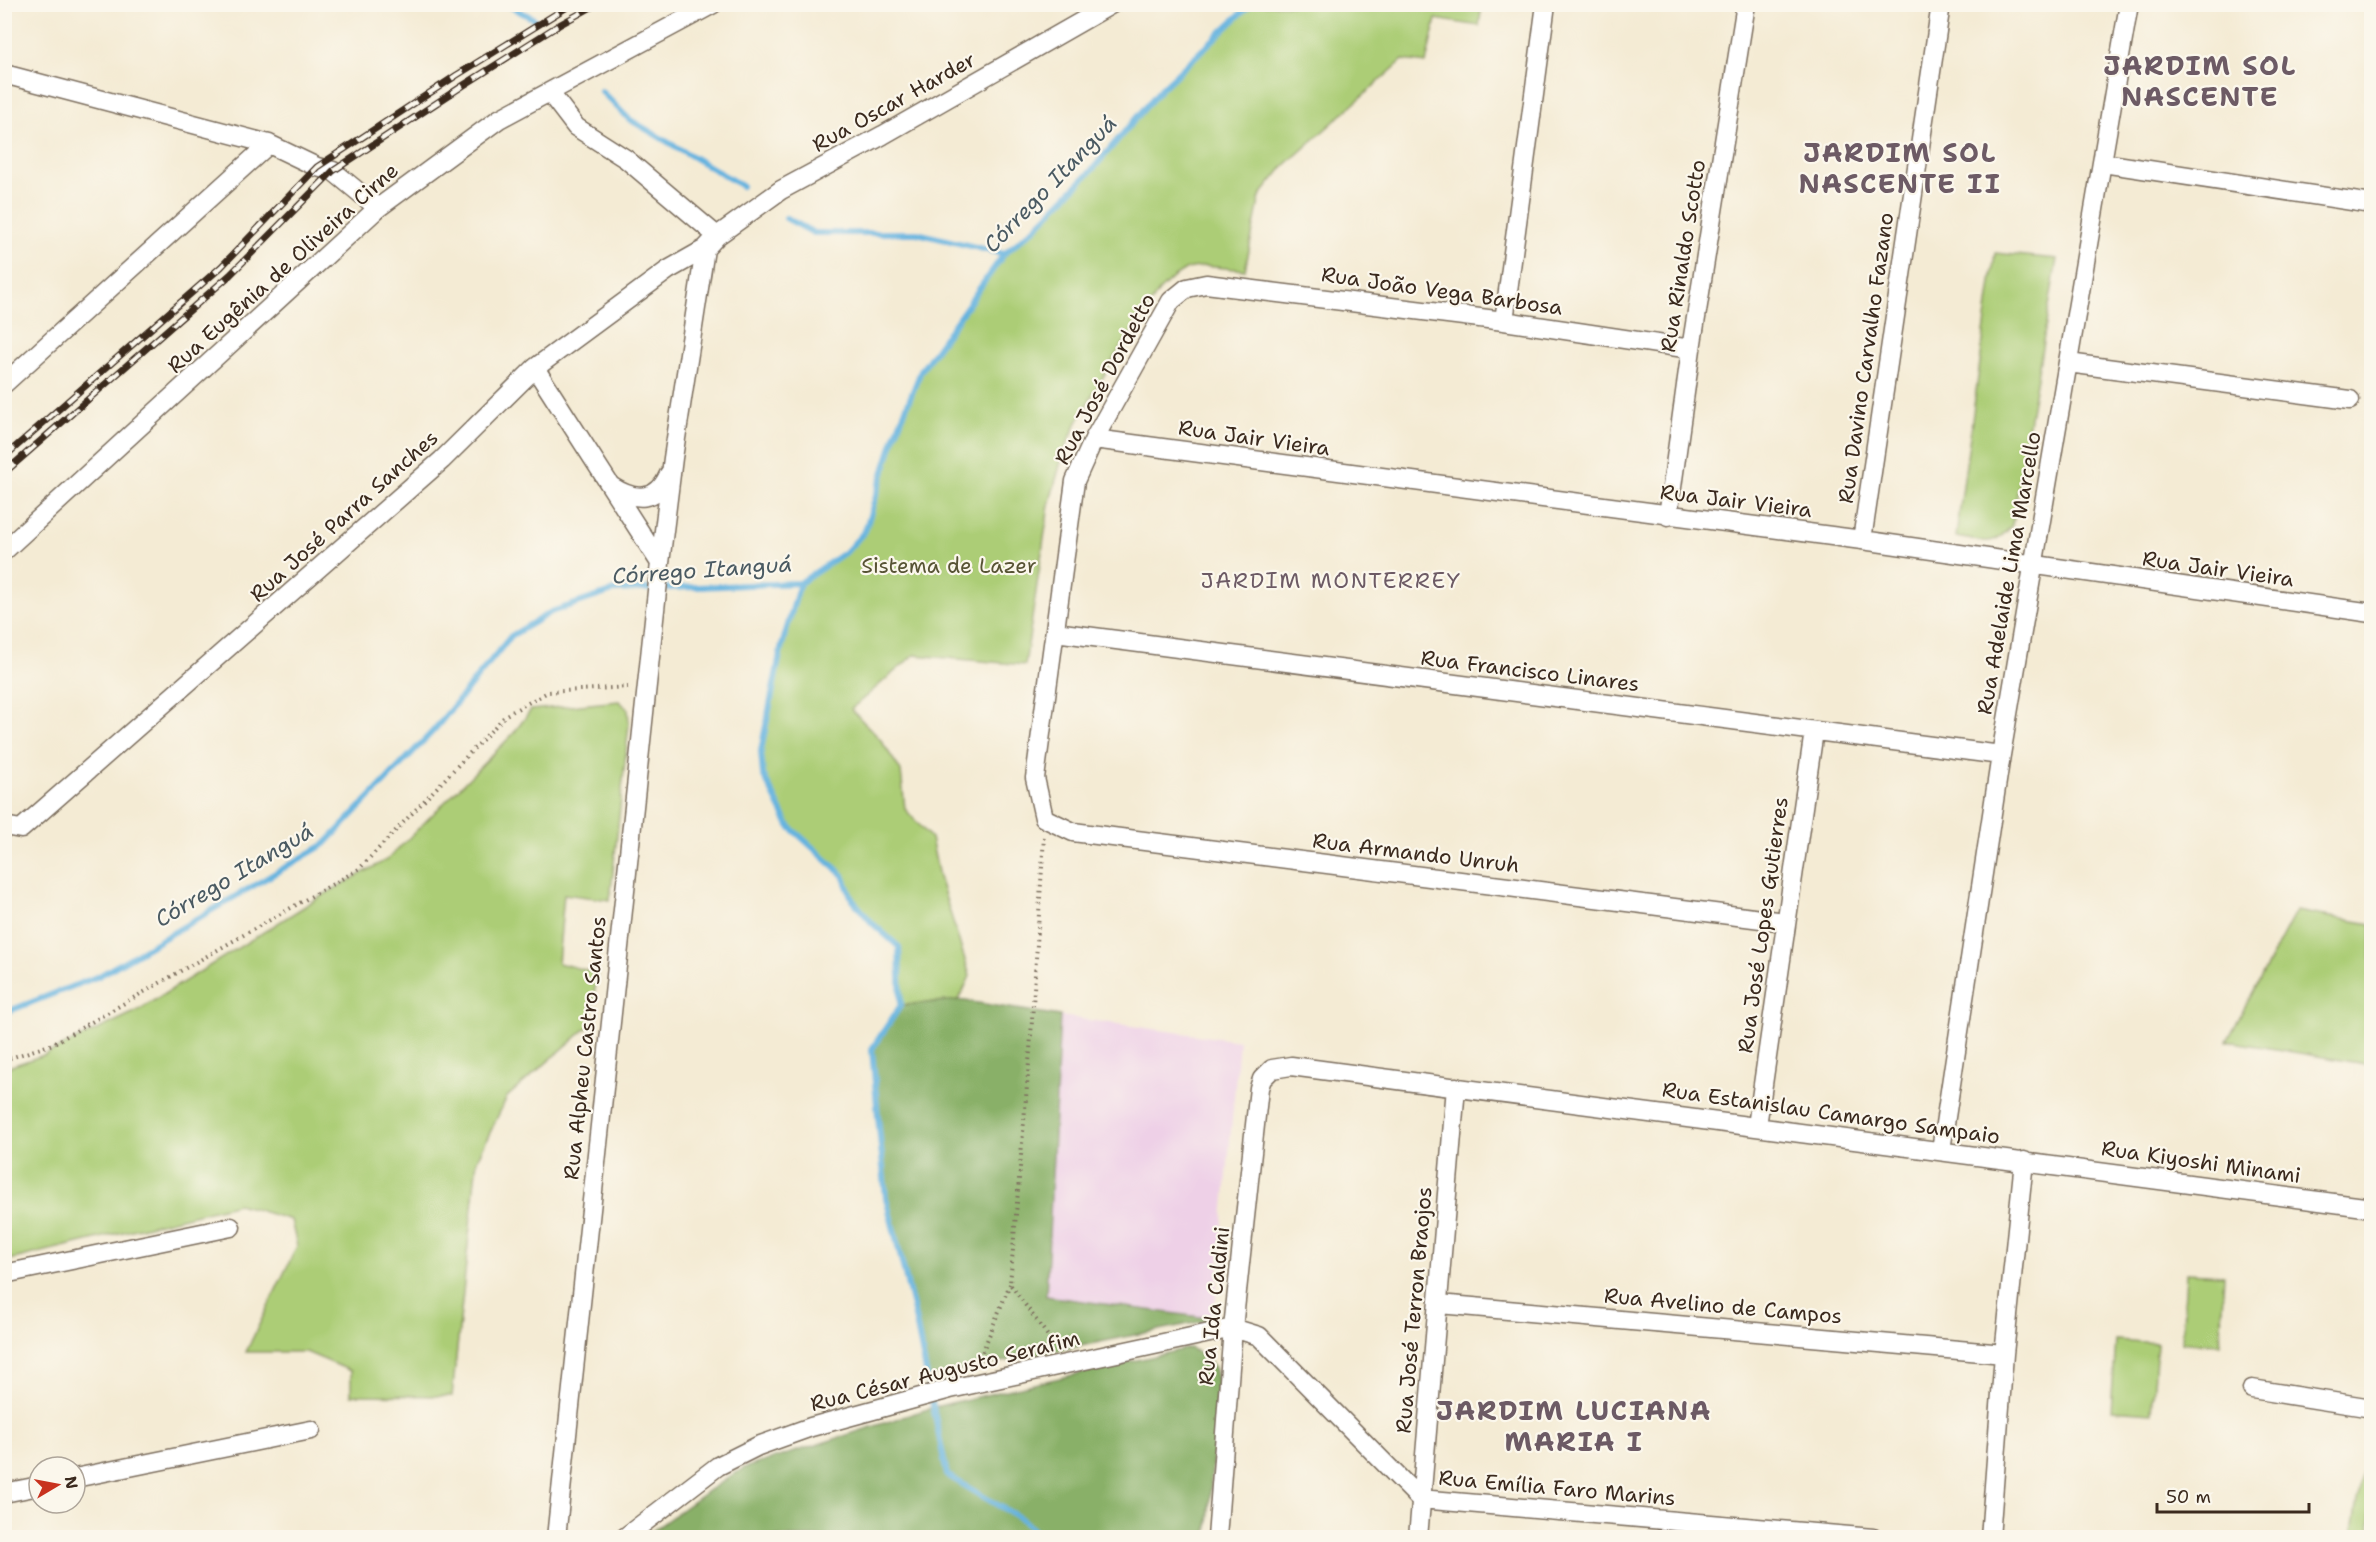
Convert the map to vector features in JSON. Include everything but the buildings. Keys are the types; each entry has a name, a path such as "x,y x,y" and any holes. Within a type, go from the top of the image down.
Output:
{"street":[{"name":"Rua Eugênia de Oliveira Cirne","path":"4,551 378,208 499,119 713,4"},
{"name":"Rua Oscar Harder","path":"711,242 782,190 1112,4"},
{"path":"1504,321 1546,4"},
{"name":"Rua Rinaldo Scotto","path":"1668,516 1690,349 1746,4"},
{"name":"Rua Davino Carvalho Fazano","path":"1862,540 1941,4"},
{"name":"Rua Adelaide Lima Marcello","path":"1941,1150 2001,755 2129,4"},
{"path":"4,74 269,144 316,167 333,171 378,208"},
{"path":"550,93 576,127 626,159 711,242"},
{"path":"4,384 269,144"},
{"path":"2103,163 2372,204"},
{"name":"Rua José Parra Sanches","path":"13,828 442,460 536,368 668,270 711,242"},
{"name":"Rua Alpheu Castro Santos","path":"556,1538 659,566 673,458 711,242"},
{"name":"Rua João Vega Barbosa","path":"1187,288 1206,284 1504,321 1690,349"},
{"name":"Rua José Dordetto","path":"1044,818 1035,778 1076,481 1094,439 1171,301 1187,288"},
{"path":"2068,363 2350,400"},
{"path":"536,368 659,566"},
{"name":"Rua Jair Vieira","path":"1094,439 1862,540 2372,613"},
{"name":"Rua Alpheu Castro Santos","path":"610,485 633,497 647,496 657,492 668,477 673,458"},
{"name":"Rua Francisco Linares","path":"1054,632 2001,755"},
{"name":"Rua José Lopes Gutierres","path":"1757,1126 1814,731"},
{"name":"Rua Armando Unruh","path":"1044,818 1073,832 1785,922"},
{"name":"Rua Estanislau Camargo Sampaio","path":"1262,1079 1272,1069 1291,1066 2024,1161 2004,1354 1990,1538"},
{"name":"Rua Ida Caldini","path":"1217,1538 1233,1328 1259,1088 1262,1079"},
{"name":"Rua José Terron Braojos","path":"1418,1538 1456,1087"},
{"name":"Rua Kiyoshi Minami","path":"2024,1161 2372,1208"},
{"path":"4,1274 231,1227"},
{"name":"Rua Avelino de Campos","path":"1438,1304 2004,1354"},
{"name":"Rua César Augusto Serafim","path":"624,1538 718,1466 758,1446 811,1427 969,1384 1233,1328"},
{"name":"Rua Emília Faro Marins","path":"1233,1328 1259,1336 1420,1498 1873,1538"},
{"path":"2252,1389 2372,1408"},
{"path":"87,1476 311,1430"},
{"path":"4,1493 27,1488"}],"path":[{"path":"4,1060 53,1044 359,869 506,716 548,692 646,686"},
{"path":"969,1384 1010,1284 1030,1051 1044,818"},
{"path":"1010,1284 1068,1363"}],"shaded area":[{"path":"1060,1016 1239,1041 1214,1319 1046,1296"}],"green space":[{"name":"Sistema de Lazer","path":"1251,5 1482,5 1479,26 1436,19 1426,63 1403,60 1284,166 1260,196 1245,270 1204,266 1187,269 1159,291 1114,358 1077,422 1063,454 1049,505 1025,665 914,655 851,709 880,739 901,771 905,809 931,838 939,877 970,976 959,1000 901,1005 899,947 872,923 852,899 843,875 789,826 763,774 761,749 781,649 800,583 847,551 865,531 895,436 921,371 1004,254 1034,229 1092,170 1161,89"},
{"path":"1995,253 2057,259 2012,525 2000,537 1980,541 1956,537"},
{"path":"619,701 628,709 629,724 610,900 564,894 558,963 597,973 590,1025 507,1097 477,1160 452,1396 351,1395 351,1371 306,1352 246,1352 297,1246 291,1220 238,1204 5,1261 5,1068 44,1055 137,1011 318,898 388,859 513,734 531,710"},
{"path":"2296,911 2371,924 2371,1065 2227,1041"},
{"path":"959,1000 1060,1016 1046,1296 1214,1319 928,1377 886,1198 872,1049 901,1005"},
{"path":"2186,1273 2224,1275 2220,1344 2182,1342"},
{"path":"2116,1340 2157,1343 2152,1413 2111,1410"},
{"path":"1189,1348 1202,1354 1211,1362 1218,1386 1207,1537 644,1537 744,1468 934,1407"},
{"path":"2370,1424 2371,1537 2352,1537"}],"waterway":[{"path":"506,4 534,19"},
{"name":"Córrego Itanguá","path":"4,1013 99,976 325,844 434,730 511,636 551,612 616,590 800,583 847,551 865,531 895,436 921,371 1004,254 1034,229 1092,170 1161,89 1251,4"},
{"path":"601,91 629,119 742,186"},
{"path":"786,218 814,233 917,233 1004,254"},
{"path":"800,583 781,649 761,751 763,774 789,826 843,875 852,899 872,923 899,947 901,1005 872,1049 879,1127 886,1198 913,1307 947,1475 1023,1520 1041,1538"}],"railway":[{"path":"4,457 221,267 317,167 457,75 572,4"},
{"path":"4,473 230,275 333,171 464,85 559,25 597,4"}],"district":[{"name":"JARDIM SOL NASCENTE","path":"2200,80"},
{"name":"JARDIM SOL NASCENTE II","path":"1900,168"},
{"name":"JARDIM MONTERREY","path":"1331,580"},
{"name":"JARDIM LUCIANA MARIA I","path":"1574,1426"}]}
